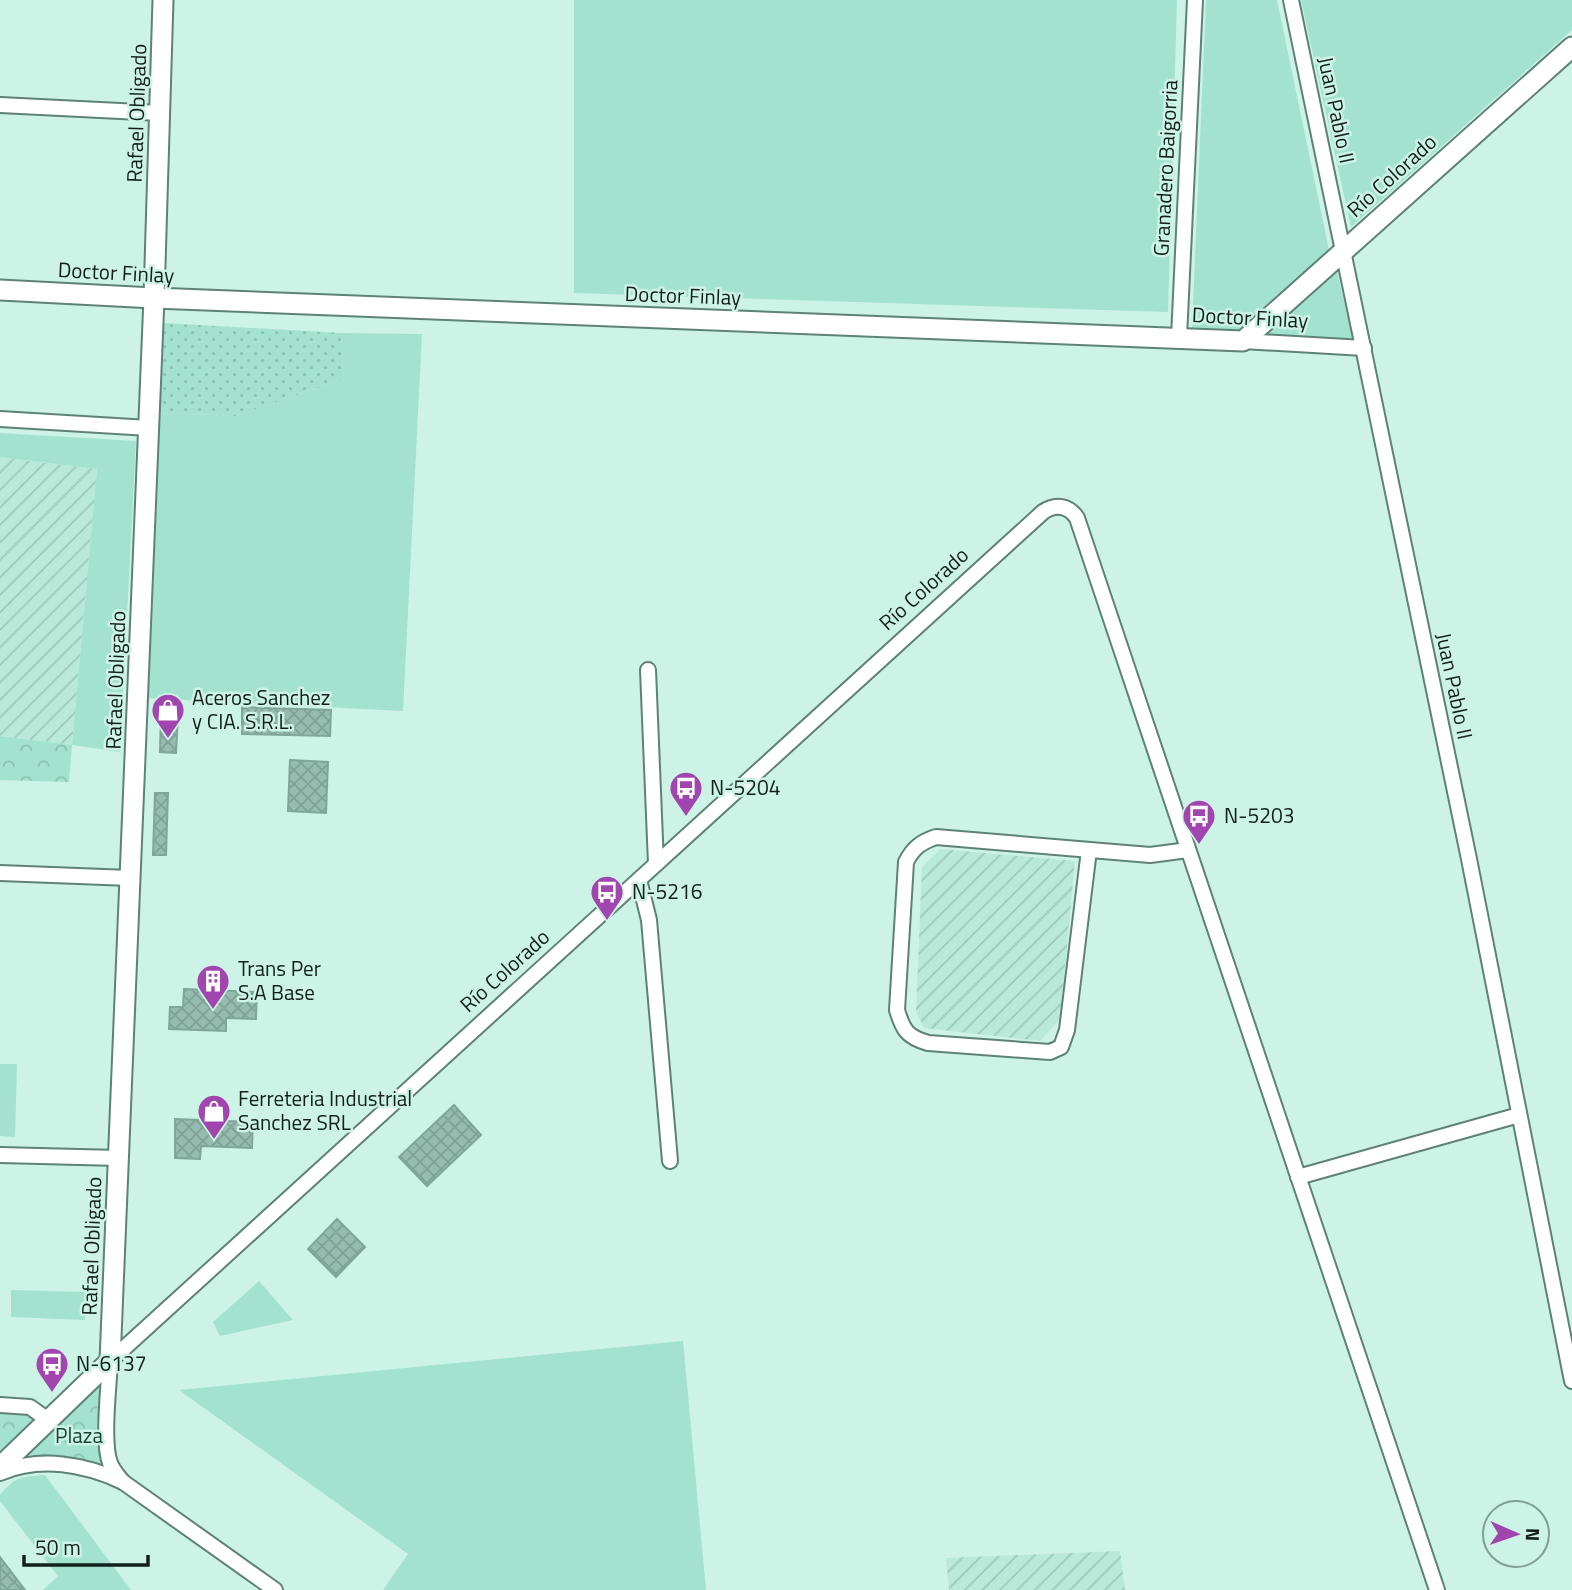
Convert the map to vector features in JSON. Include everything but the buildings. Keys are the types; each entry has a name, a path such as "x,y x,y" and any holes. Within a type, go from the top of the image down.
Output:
{"street":[{"name":"Rafael Obligado","path":"110,1361 149,428 163,0"},
{"name":"Granadero Baigorria","path":"1179,337 1195,0"},
{"name":"Juan Pablo II","path":"1291,0 1469,859 1572,1381"},
{"name":"Río Colorado","path":"1244,341 1572,47"},
{"path":"0,105 160,113"},
{"name":"Doctor Finlay","path":"0,290 1179,337 1364,348"},
{"path":"0,419 149,428"},
{"name":"Río Colorado","path":"0,1466 110,1361 1043,512 1052,507 1063,507 1072,511 1077,518 1188,849"},
{"path":"648,670 656,864"},
{"path":"1089,850 1067,1030 1061,1047 1050,1052 928,1043 916,1040 903,1028 897,1010 906,862 912,851 924,841 936,837 1150,855 1188,849 1437,1590"},
{"path":"0,873 130,878"},
{"path":"639,880 649,920 670,1161"},
{"path":"1298,1177 1519,1115"},
{"path":"0,1155 119,1158"},
{"path":"110,1361 108,1456 111,1466 123,1482"},
{"path":"0,1405 30,1407 48,1420"},
{"path":"0,1473 33,1464 64,1464 96,1471 123,1482 275,1590"}],"shaded area":[{"path":"0,457 97,469 72,745 0,736"},
{"path":"940,849 1075,861 1060,1019 1040,1041 924,1028 916,1011 922,867"},
{"path":"1120,1551 1125,1590 949,1590 946,1558"}],"green space":[{"path":"574,0 1177,0 1168,312 574,293"},
{"path":"1206,0 1277,0 1329,250 1238,330 1192,328"},
{"path":"1301,0 1572,0 1572,30 1351,227"},
{"path":"1337,272 1353,339 1265,334"},
{"path":"163,323 341,333 344,379 236,416 159,413"},
{"path":"341,333 422,334 403,711 146,698 159,413 236,416 344,379"},
{"path":"0,433 136,441 120,752 72,745 97,469 0,457"},
{"path":"0,736 72,745 69,782 0,780"},
{"path":"0,1064 17,1064 15,1137 0,1136"},
{"path":"259,1281 293,1320 220,1336 213,1322"},
{"path":"11,1290 85,1292 85,1320 11,1317"},
{"path":"683,1341 706,1590 383,1590 408,1554 179,1390"},
{"name":"Plaza","path":"104,1379 108,1471 63,1458 16,1461"},
{"name":"Plaza","path":"0,1410 29,1412 39,1420 0,1456"},
{"path":"45,1475 131,1590 43,1590 58,1576 0,1501 0,1495 10,1484 20,1479"}],"place":[{"name":"Aceros Sanchez y CIA. S.R.L.","path":"168,740"},
{"name":"N-5204","path":"686,818"},
{"name":"N-5203","path":"1199,846"},
{"name":"N-5216","path":"607,922"},
{"name":"Trans Per S.A Base","path":"213,1011"},
{"name":"Ferreteria Industrial Sanchez SRL","path":"214,1141"},
{"name":"N-6137","path":"52,1394"}]}
